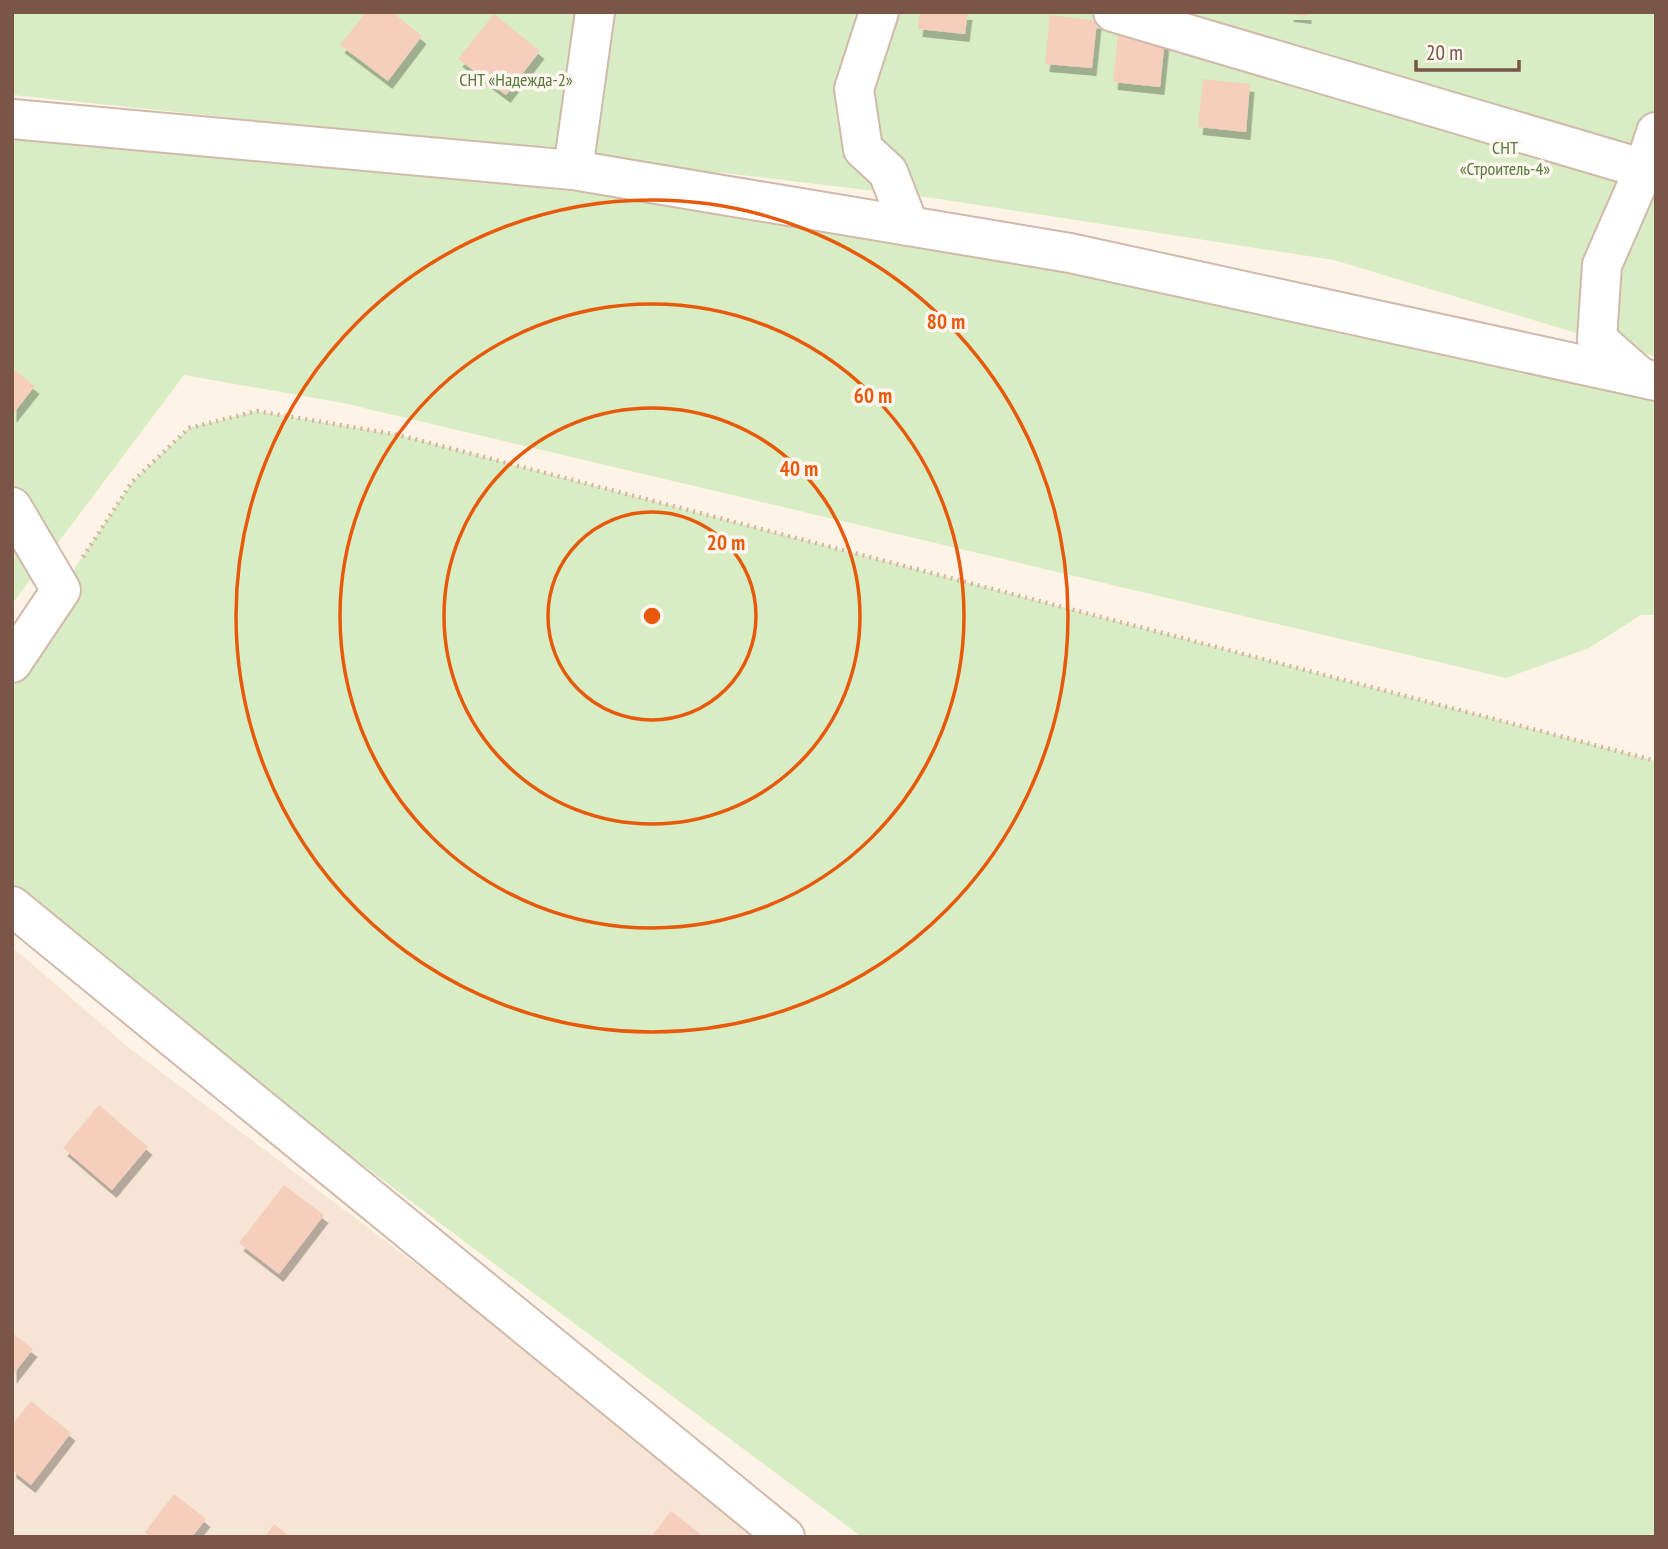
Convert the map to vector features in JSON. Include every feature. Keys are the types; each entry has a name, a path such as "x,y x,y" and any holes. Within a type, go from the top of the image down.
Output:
{"lane":[{"path":"573,170 595,12"},
{"path":"879,12 854,89 863,149 888,172 909,226"},
{"path":"1113,12 1650,169"},
{"path":"12,119 573,170 1070,253 1648,379"},
{"path":"1648,379 1597,339 1602,265 1650,169 1656,132"},
{"path":"12,507 61,590 12,663"},
{"path":"12,906 785,1537"}],"path":[{"path":"61,590 132,482 189,428 257,411 399,435 1656,761"}],"shaded area":[{"path":"12,947 129,1048 440,1282 768,1537 12,1537"}],"green space":[{"name":"СНТ «Строитель-4»","path":"12,12 1656,12 1656,357 1334,260 933,198 455,141 12,95"},
{"path":"12,132 682,203 1121,278 1656,399 1656,615 1641,615 1589,648 1506,678 343,403 184,375 12,604"},
{"path":"257,411 399,435 1656,761 1656,1537 862,1537 12,900 12,663 132,482 189,428"}],"building":[{"path":"366,12 392,12 422,36 388,81 340,45"},
{"path":"920,12 968,12 965,34 918,29"},
{"path":"1307,12 1307,16 1289,14"},
{"path":"494,14 540,51 506,95 458,59"},
{"path":"1050,15 1097,21 1092,68 1045,64"},
{"path":"1118,34 1165,39 1160,87 1113,82"},
{"path":"1203,79 1250,84 1246,132 1198,127"},
{"path":"12,368 35,386 12,415"},
{"path":"99,1105 148,1147 112,1190 63,1148"},
{"path":"284,1185 324,1215 279,1274 239,1243"},
{"path":"12,1333 33,1349 12,1376"},
{"path":"31,1401 71,1433 31,1485 12,1470 12,1425"},
{"path":"174,1494 206,1519 192,1537 151,1537 145,1532"},
{"path":"671,1511 704,1537 651,1537"},
{"path":"274,1524 290,1537 265,1537"}],"park label":[{"name":"СНТ «Надежда-2»","path":"516,80"}]}
